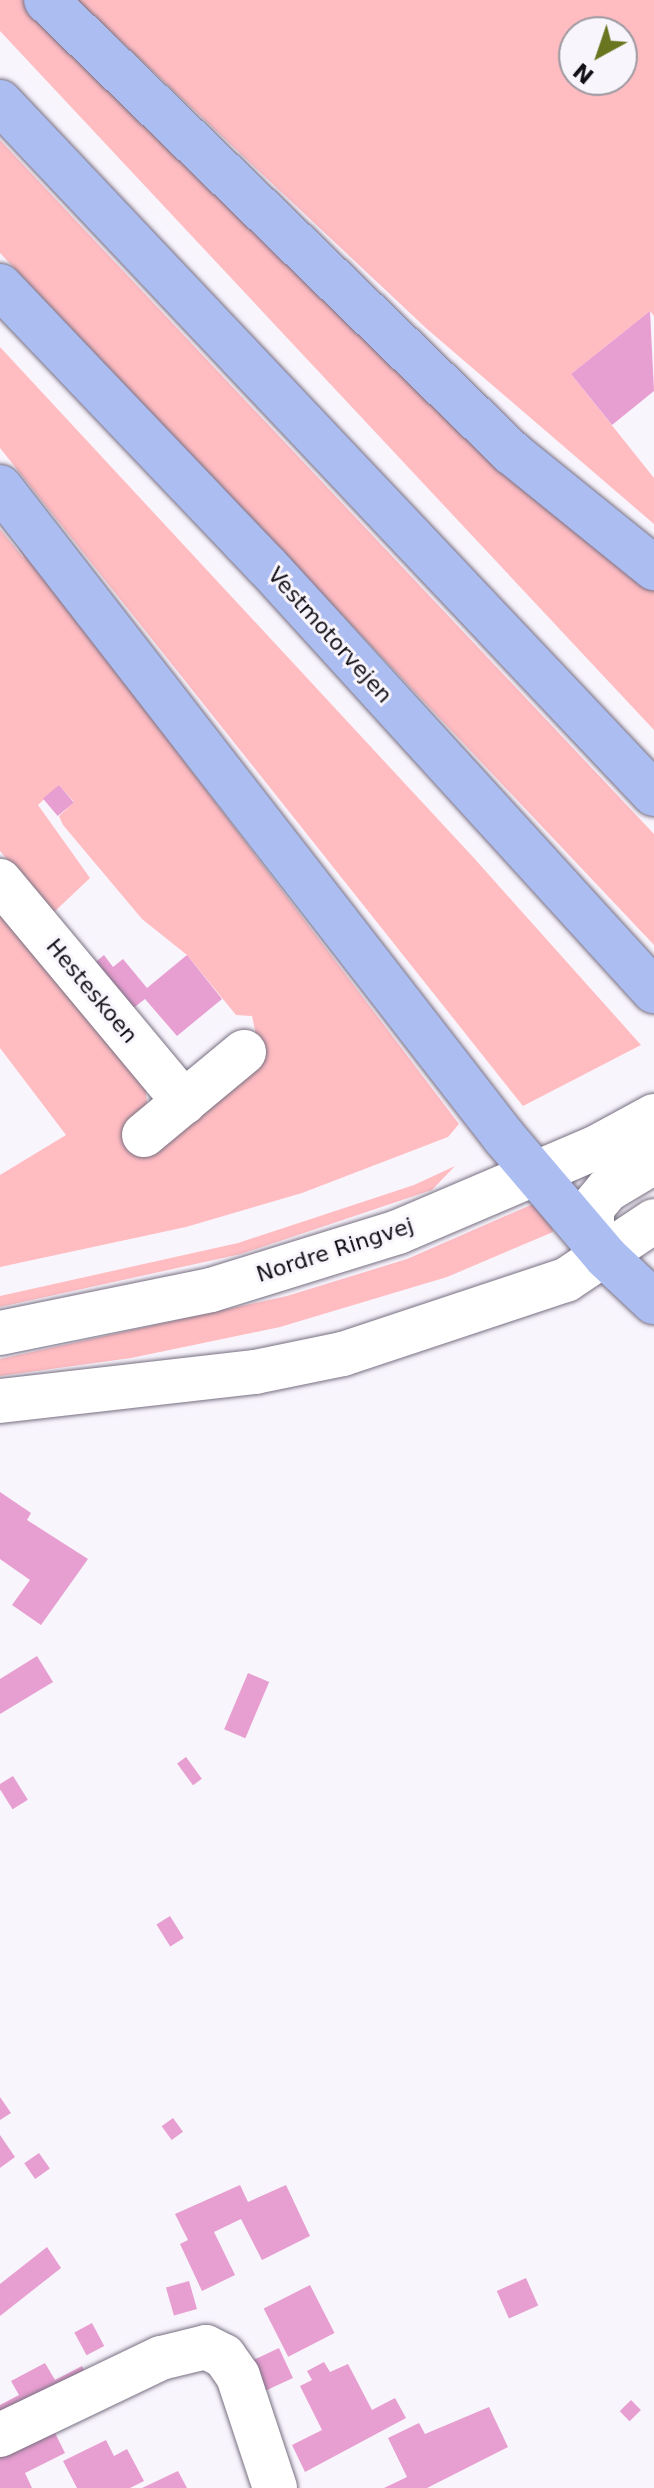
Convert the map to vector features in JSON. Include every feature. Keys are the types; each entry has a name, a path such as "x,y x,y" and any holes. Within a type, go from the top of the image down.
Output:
{"highway":[{"path":"46,0 512,453 654,568"},
{"path":"0,102 654,794"},
{"name":"Vestmotorvejen","path":"0,286 267,566 654,991"},
{"path":"0,487 534,1172 599,1246 654,1302"}],"main road":[{"name":"Hesteskoen","path":"0,881 184,1102"},
{"path":"144,1135 244,1052"},
{"name":"Nordre Ringvej","path":"0,1333 211,1290 398,1232 654,1116"},
{"path":"599,1246 592,1208 599,1199 654,1162"},
{"path":"0,1401 255,1372 343,1354 566,1280 599,1246 654,1221"},
{"path":"0,2435 161,2358 206,2347 224,2356 238,2376 275,2488"}],"shaded area":[{"path":"0,0 23,0 175,145 654,582 654,730 0,31"},
{"path":"77,0 654,0 654,316 650,311 571,374 654,478 654,524 427,329"},
{"path":"0,140 654,834 654,945 0,253"},
{"path":"0,347 473,857 641,1045 523,1106 0,448"},
{"path":"6,526 459,1124 448,1137 302,1193 186,1227 0,1267 0,1175 66,1135 0,1048 0,911 146,1091 147,1106 261,1058 252,1016 236,1015 187,955 142,919 63,825 59,816 74,802 59,785 38,805 90,878 53,913 0,851 0,529 26,561"},
{"path":"455,1166 432,1190 241,1254 0,1307 0,1296 238,1243 414,1185"},
{"path":"533,1204 550,1212 553,1232 447,1277 280,1327 131,1358 0,1376 0,1359 287,1296 407,1259"}],"building":[{"path":"650,311 654,391 612,425 571,374"},
{"path":"59,785 74,803 58,816 43,798"},
{"path":"104,955 113,967 123,959 147,988 187,955 222,999 177,1036 145,999 131,1010 93,964"},
{"path":"0,1492 31,1513 27,1520 88,1559 41,1625 12,1605 30,1580 0,1559"},
{"path":"37,1656 53,1682 0,1714 0,1679"},
{"path":"248,1673 269,1682 245,1738 224,1729"},
{"path":"186,1757 202,1779 193,1785 177,1763"},
{"path":"13,1776 28,1800 13,1809 0,1784"},
{"path":"170,1916 184,1938 170,1947 156,1924"},
{"path":"0,2097 11,2113 0,2120"},
{"path":"173,2118 183,2132 172,2140 162,2126"},
{"path":"0,2135 15,2157 0,2168"},
{"path":"39,2153 50,2169 35,2179 24,2163"},
{"path":"240,2185 248,2202 286,2185 310,2236 262,2260 241,2219 214,2232 235,2275 202,2291 180,2244 188,2240 175,2214"},
{"path":"47,2247 61,2268 0,2316 0,2284"},
{"path":"526,2278 538,2305 509,2318 497,2291"},
{"path":"189,2281 197,2309 174,2315 166,2288"},
{"path":"310,2285 335,2333 288,2357 264,2309"},
{"path":"92,2323 104,2346 87,2355 74,2332"},
{"path":"279,2348 293,2378 259,2394 245,2364"},
{"path":"324,2362 330,2372 348,2364 372,2410 395,2398 406,2418 305,2472 292,2445 322,2430 300,2386 312,2380 307,2371"},
{"path":"45,2363 55,2380 82,2366 86,2374 0,2414 0,2405 19,2395 11,2381"},
{"path":"631,2400 641,2410 630,2421 620,2411"},
{"path":"489,2407 508,2447 427,2488 384,2488 407,2477 388,2438 419,2423 425,2434"},
{"path":"50,2423 65,2453 25,2473 32,2488 0,2488 0,2447"},
{"path":"106,2440 114,2456 127,2449 144,2481 130,2488 77,2488 63,2461"},
{"path":"178,2471 187,2488 142,2488"}]}
